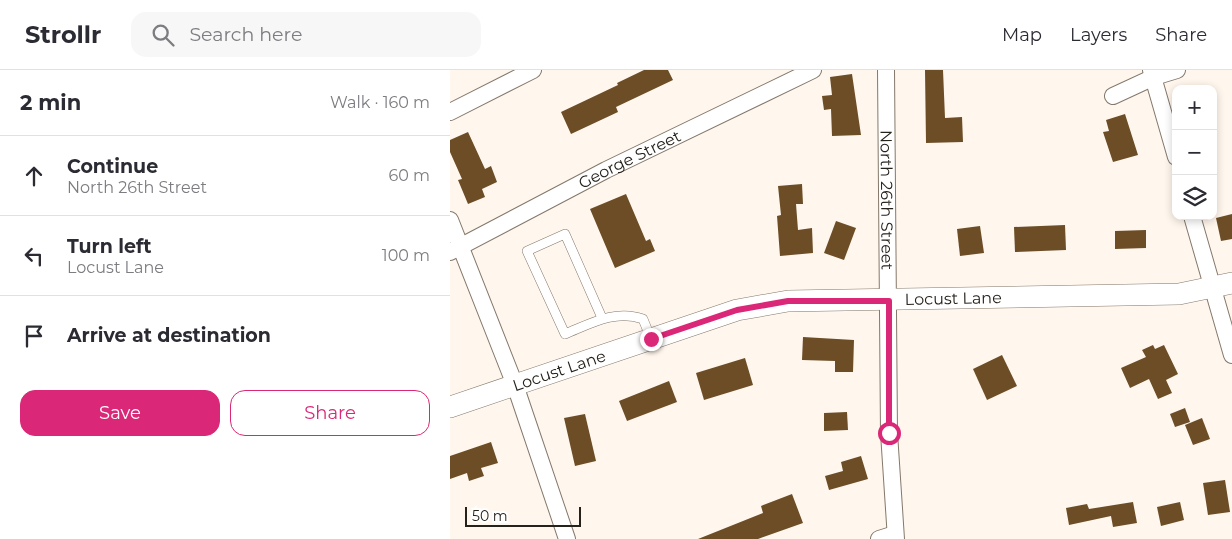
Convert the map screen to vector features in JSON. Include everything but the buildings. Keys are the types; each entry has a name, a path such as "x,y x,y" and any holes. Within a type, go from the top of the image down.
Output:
{"street":[{"name":"George Street","path":"456,249 606,170 813,70"},
{"name":"North 26th Street","path":"886,70 889,433 895,536"},
{"path":"1113,96 1152,74 1177,70"},
{"path":"450,112 528,71"},
{"path":"1152,74 1172,143"},
{"path":"450,220 456,249 515,385 567,539"},
{"path":"1194,220 1222,286 1232,355"},
{"name":"Locust Lane","path":"450,407 737,310 788,301 889,301 1179,294 1222,286"},
{"path":"879,539 895,536"}],"lane":[{"path":"602,318 564,234 527,251 565,334 602,318 632,315 643,319 651,339"}],"route":[{"path":"651,339 737,310 788,301 889,301 889,433"}]}
